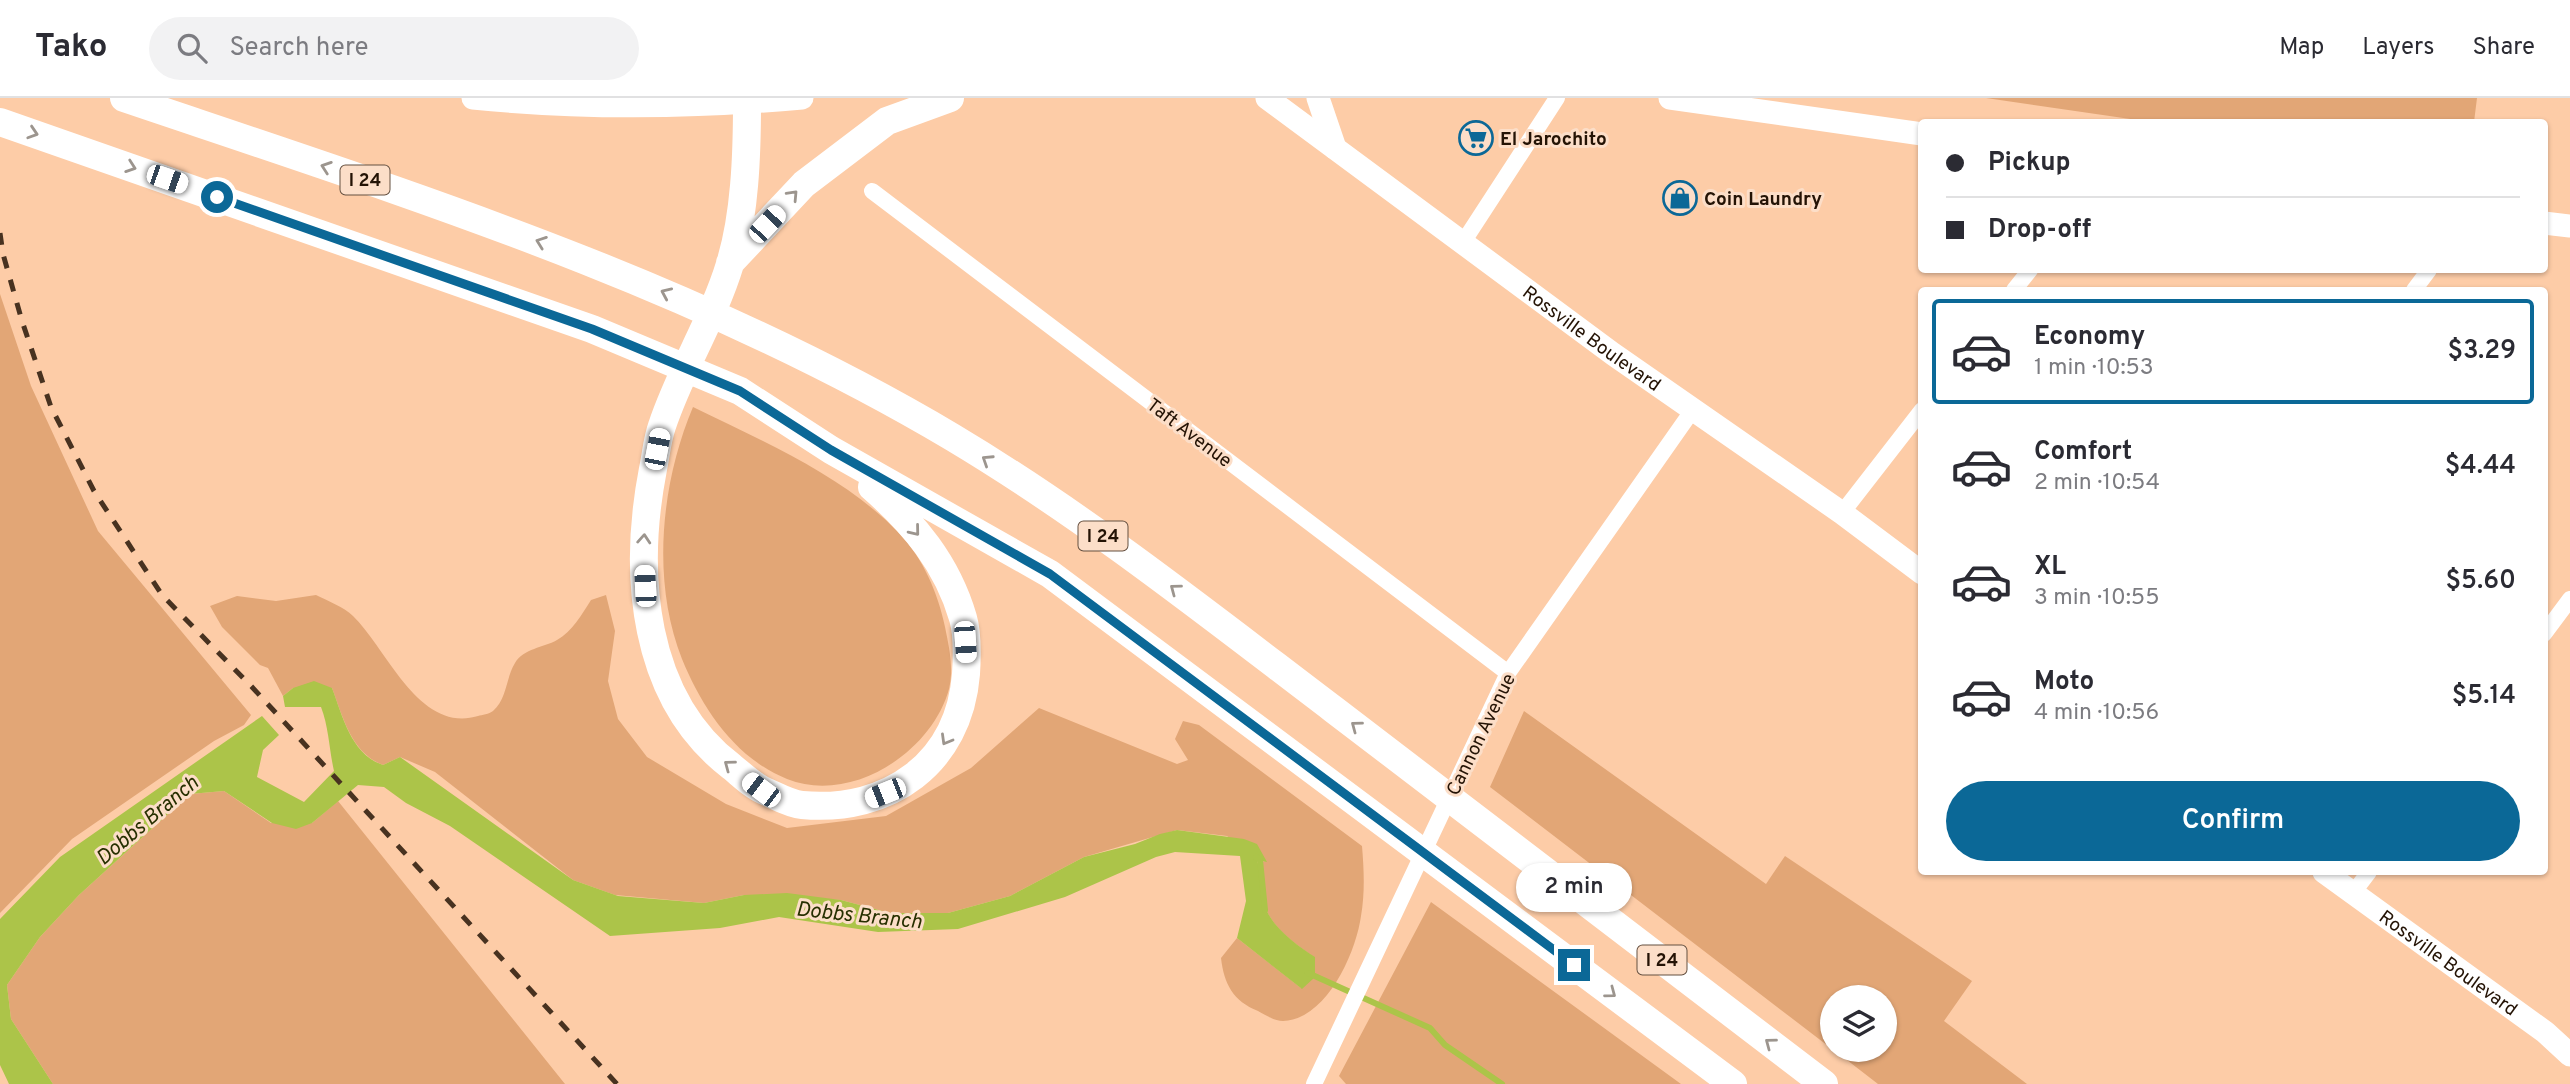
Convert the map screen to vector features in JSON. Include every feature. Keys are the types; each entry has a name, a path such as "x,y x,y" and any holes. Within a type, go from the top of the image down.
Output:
{"highway":[{"name":"I 24","path":"124,98 449,208 605,266 773,341 953,438 1123,549 1824,1084"},
{"path":"730,264 804,184 824,168 887,121 950,98"},
{"path":"747,103 747,166 730,264 661,428 648,493 643,544 646,607 657,660 686,718 715,754 761,790 800,806 861,803 909,783 944,745 964,704 967,664 964,621 940,560 898,510 831,450"},
{"path":"0,122 592,329 740,391 831,450 1050,574 1733,1084"}],"main road":[{"path":"473,98 559,106 661,107 802,98"},
{"name":"Rossville Boulevard","path":"1267,98 1692,411 1842,513 1918,570"},
{"path":"1318,98 1335,148"},
{"path":"1670,98 1918,133"},
{"path":"2548,223 2570,226"},
{"name":"Rossville Boulevard","path":"2328,875 2545,1032 2570,1055"}],"street":[{"path":"1462,244 1557,98"},
{"name":"Taft Avenue","path":"872,191 1508,673"},
{"path":"2016,287 2028,273"},
{"name":"Cannon Avenue","path":"1314,1084 1508,673 1692,411"},
{"path":"1842,513 1918,415"},
{"path":"2548,629 2570,599"},
{"path":"2353,893 2367,875"}],"shaded area":[{"path":"1986,98 2477,98 2474,119 2130,119"},
{"path":"0,294 31,386 98,531 251,715 244,725 214,741 72,839 0,913"},
{"path":"693,407 802,461 877,512 908,543 934,589 948,642 951,673 949,689 940,712 926,733 907,752 862,779 837,785 812,785 787,779 768,770 736,745 722,730 690,677 672,629 663,565 667,500 673,467"},
{"path":"316,595 353,616 421,701 438,713 457,718 493,711 501,700 512,669 519,658 562,637 591,600 606,595 615,631 608,681 618,719 647,757 726,804 787,828 886,816 971,768 1039,708 1177,764 1188,760 1175,739 1183,721 1199,725 1362,846 1363,899 1353,948 1336,982 1325,997 1313,1009 1298,1018 1277,1020 1249,1007 1236,997 1227,984 1221,958 1237,938 1301,988 1314,957 1275,925 1265,907 1257,859 1265,862 1227,836 1177,830 1084,857 1010,896 948,913 890,913 841,900 744,895 704,903 615,895 573,880 435,772 400,757 383,765 372,759 363,752 350,733 332,688 293,688 283,696 268,668 260,665 222,627 210,606 237,596 276,601"},
{"path":"1524,711 1766,884 1785,856 1972,981 1944,1021 2027,1084 1878,1084 1850,1062 1897,1062 1897,985 1820,985 1820,1040 1490,787"},
{"path":"224,791 271,823 312,823 338,801 565,1084 53,1084 11,1019 7,985 40,937 79,895 190,794"},
{"path":"1431,902 1681,1084 1346,1084 1339,1076"}],"water":[{"path":"314,681 332,688 350,733 372,760 383,765 400,757 573,880 618,896 704,903 744,895 787,893 841,900 890,913 948,913 1010,896 1084,857 1177,830 1244,839 1257,844 1267,862 1257,860 1266,908 1283,932 1315,957 1315,977 1302,989 1237,938 1246,901 1240,856 1175,852 1156,857 1065,897 958,929 878,932 779,917 720,928 610,936 450,826 406,803 384,787 358,785 312,823 296,829 272,823 224,791 190,794 79,895 40,937 7,985 11,1019 53,1084 9,1084 0,1065 0,919 60,857 262,716 279,735 263,750 257,777 304,802 334,771 324,715 321,707 285,707 283,696 293,688"}],"waterway":[{"name":"Dobbs Branch","path":"1256,857 1260,860 1265,910"},
{"name":"Dobbs Branch","path":"1308,973 1430,1028 1445,1045 1502,1084"}],"railway":[{"path":"0,233 3,254 22,321 51,407 94,491 162,595 252,687 617,1084"}],"place":[{"name":"El Jarochito","path":"1476,138"},
{"name":"Coin Laundry","path":"1680,198"}],"route":[{"path":"217,197 592,329 740,391 831,450 1050,574 1574,965"}]}
